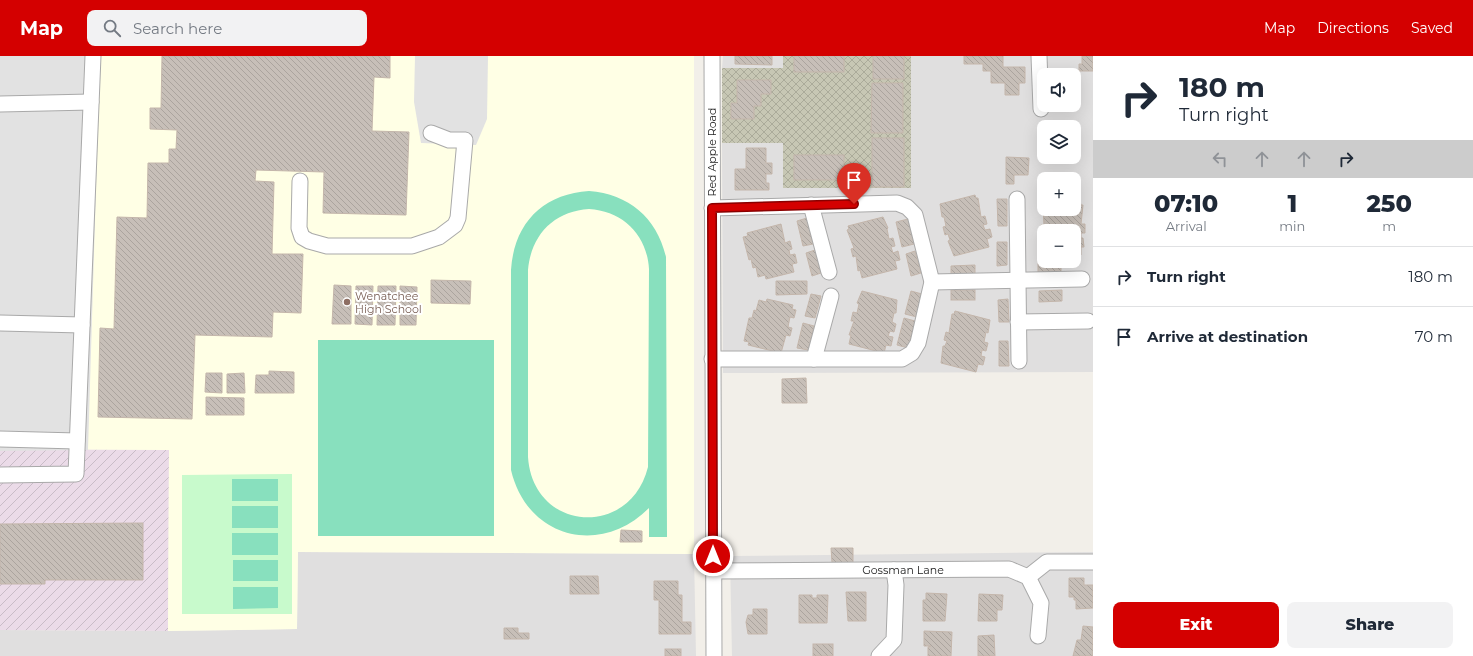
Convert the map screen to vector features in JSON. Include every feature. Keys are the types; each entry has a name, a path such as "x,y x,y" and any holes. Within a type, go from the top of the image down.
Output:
{"street":[{"path":"0,476 76,474 92,56"},
{"name":"Red Apple Road","path":"712,56 714,656"},
{"path":"1039,56 1039,68"},
{"path":"0,104 91,102"},
{"path":"300,181 299,228 302,237 309,241 326,246 412,246 439,237 455,225 458,218 465,140 449,140 431,133"},
{"path":"1017,199 1019,361"},
{"path":"712,208 897,203 907,207 915,215 932,282 918,343 912,352 902,359 712,359"},
{"path":"811,205 829,272"},
{"path":"932,282 1082,279"},
{"path":"814,359 831,296"},
{"path":"1018,322 1088,321"},
{"path":"0,324 82,325"},
{"path":"0,439 77,441"},
{"path":"1038,636 1041,603 1028,577 1047,562 1093,562"},
{"name":"Gossman Lane","path":"713,571 1009,569 1028,577"},
{"path":"879,656 894,640 896,585 894,570"}],"shaded area":[{"name":"Wenatchee High School","path":"0,56 694,56 694,554 298,552 297,629 168,631 169,450 0,449"},
{"path":"0,56 100,56 88,450 0,451"},
{"path":"415,56 488,56 487,119 476,145 421,143 414,102"},
{"path":"723,56 783,56 783,68 722,68"},
{"path":"783,56 911,56 911,188 783,188 783,143 722,143 722,68 783,68"},
{"path":"911,56 1093,56 1093,372 723,373 722,143 783,143 783,188 911,188"},
{"path":"0,449 169,450 168,631 0,630"},
{"path":"298,552 694,554 696,656 0,656 0,630 168,631 297,629"},
{"path":"1093,552 1093,656 732,656 730,556"}],"green space":[{"path":"589,191 603,193 617,197 629,203 639,210 656,231 662,243 666,257 667,537 649,537 649,508 630,523 609,532 588,535 568,533 549,525 532,512 520,493 511,470 511,270 513,253 518,238 525,225 534,214 545,205 558,198 573,193","holes":["589,209 612,214 631,227 644,246 647,257 649,269 648,467 638,490 622,506 603,515 583,517 563,512 546,500 534,482 528,457 528,270 530,257 534,246 546,227 565,214"]},
{"path":"318,340 494,340 494,536 318,536"},
{"path":"292,474 292,614 182,614 182,475"},
{"path":"232,479 278,479 278,501 232,501"},
{"path":"232,506 278,506 278,528 232,528"},
{"path":"232,533 278,533 278,555 232,555"},
{"path":"233,560 278,560 278,581 233,581"},
{"path":"233,587 278,587 278,608 233,609"}],"building":[{"path":"162,56 390,56 390,78 374,77 372,131 409,132 406,215 323,213 324,172 256,170 255,181 274,182 272,254 303,254 301,313 273,312 272,337 195,335 192,419 98,417 100,328 114,329 117,217 147,218 148,163 169,163 169,149 176,149 177,130 150,129 150,108 161,108"},
{"path":"735,56 772,56 772,65 735,64"},
{"path":"794,56 844,56 844,72 794,72"},
{"path":"873,56 904,56 904,79 873,79"},
{"path":"964,56 1003,56 1003,67 1025,67 1025,83 1019,83 1019,95 1005,95 1005,83 991,83 991,71 983,71 983,64 964,64"},
{"path":"1082,56 1093,56 1093,71 1081,71 1079,64 1082,64"},
{"path":"737,80 771,80 771,94 761,94 761,106 754,106 754,119 731,119 731,103 737,103"},
{"path":"872,83 903,83 903,133 871,133"},
{"path":"872,138 904,138 904,187 872,187"},
{"path":"746,148 766,148 766,163 772,163 772,174 766,174 766,183 769,183 769,190 735,190 735,169 746,169"},
{"path":"794,155 844,155 844,180 794,180"},
{"path":"1006,157 1029,158 1028,175 1014,175 1014,184 1006,184"},
{"path":"975,195 976,198 978,198 981,217 985,216 987,224 983,225 985,230 990,229 992,237 987,239 989,247 954,256 948,241 950,240 948,234 945,235 943,227 946,226 944,217 942,217 940,204"},
{"path":"997,199 1007,199 1007,226 998,226"},
{"path":"1081,205 1083,205 1081,224 1044,224 1044,216 1081,216"},
{"path":"883,217 888,228 889,239 893,238 895,246 891,247 893,253 898,251 900,260 895,261 897,269 862,278 860,270 858,271 856,256 853,257 851,249 854,248 847,230 849,229 848,226"},
{"path":"807,218 813,244 803,246 797,221"},
{"path":"908,219 914,244 902,247 896,222"},
{"path":"781,224 785,243 790,241 792,249 789,250 790,255 795,254 797,263 792,264 794,272 766,279 765,275 758,277 756,267 753,268 751,259 749,260 743,237 748,236 747,233"},
{"path":"1081,224 1085,224 1085,233 1081,233"},
{"path":"1081,238 1083,238 1084,247 1081,247"},
{"path":"997,242 1007,242 1007,265 997,266"},
{"path":"815,250 821,273 812,276 806,253"},
{"path":"915,251 921,273 911,276 906,254"},
{"path":"975,265 975,276 951,276 951,266"},
{"path":"1038,268 1061,268 1061,275 1038,275"},
{"path":"431,280 471,281 470,304 431,303"},
{"path":"776,281 807,281 807,294 776,295"},
{"path":"334,285 351,286 351,324 332,324"},
{"path":"356,286 373,286 372,325 355,324"},
{"path":"378,286 396,286 395,325 377,325"},
{"path":"400,286 417,287 416,325 400,325"},
{"path":"951,290 975,290 975,300 951,300"},
{"path":"1062,290 1062,301 1039,302 1039,291"},
{"path":"862,291 897,300 896,313 894,313 892,322 896,324 894,332 890,331 888,336 893,337 891,346 886,345 884,353 849,344 851,335 849,335 854,321 851,321 853,312 857,313 859,304 857,303"},
{"path":"911,291 922,294 917,317 905,314"},
{"path":"811,294 821,296 815,318 805,316"},
{"path":"767,299 793,305 792,309 796,310 794,318 790,317 788,327 792,328 790,336 786,335 781,353 748,345 749,342 744,341 749,318 752,318 754,310 756,311 759,300 766,302"},
{"path":"1008,299 1009,322 999,322 998,300"},
{"path":"955,311 990,320 988,333 986,332 984,342 988,343 986,351 982,350 981,356 985,357 983,365 978,364 976,372 941,363 943,346 945,346 947,341 944,340 946,332 949,333 952,314 954,314"},
{"path":"904,318 915,321 908,348 897,345"},
{"path":"803,323 814,326 808,350 797,348"},
{"path":"999,341 1008,341 1009,366 999,366"},
{"path":"269,371 294,372 294,393 255,393 256,375 269,375"},
{"path":"206,373 222,373 222,393 205,392"},
{"path":"244,373 245,393 227,393 227,374"},
{"path":"806,378 807,403 782,403 782,379"},
{"path":"206,397 244,398 244,415 206,415"},
{"path":"143,523 143,580 45,580 45,584 0,584 0,524"},
{"path":"621,530 642,531 642,542 620,542"},
{"path":"831,548 853,548 853,563 832,563"},
{"path":"570,576 598,576 599,594 570,594"},
{"path":"1069,578 1084,578 1084,585 1093,585 1093,608 1076,609 1076,600 1074,600 1074,597 1069,597"},
{"path":"654,581 678,581 678,595 682,595 682,622 691,622 691,634 659,634 659,600 654,600"},
{"path":"846,592 866,592 866,621 848,621"},
{"path":"926,593 947,594 945,621 923,621 923,600 926,600"},
{"path":"979,594 1003,595 1002,610 997,610 997,621 978,621"},
{"path":"799,595 812,595 812,598 817,598 817,595 828,595 827,623 799,623"},
{"path":"753,609 767,609 767,634 748,634 746,622 748,615 753,615"},
{"path":"1083,626 1093,627 1093,656 1073,656 1077,640 1081,640"},
{"path":"504,628 518,628 518,633 529,633 529,639 504,639"},
{"path":"924,631 952,632 951,656 928,656 928,647 931,646 924,646"},
{"path":"994,635 995,656 978,656 978,636"},
{"path":"813,644 833,644 833,656 813,656"},
{"path":"665,649 681,649 681,656 665,656"}],"place":[{"name":"Wenatchee High School","path":"347,302"}],"route":[{"path":"713,556 712,208 854,204"}]}
